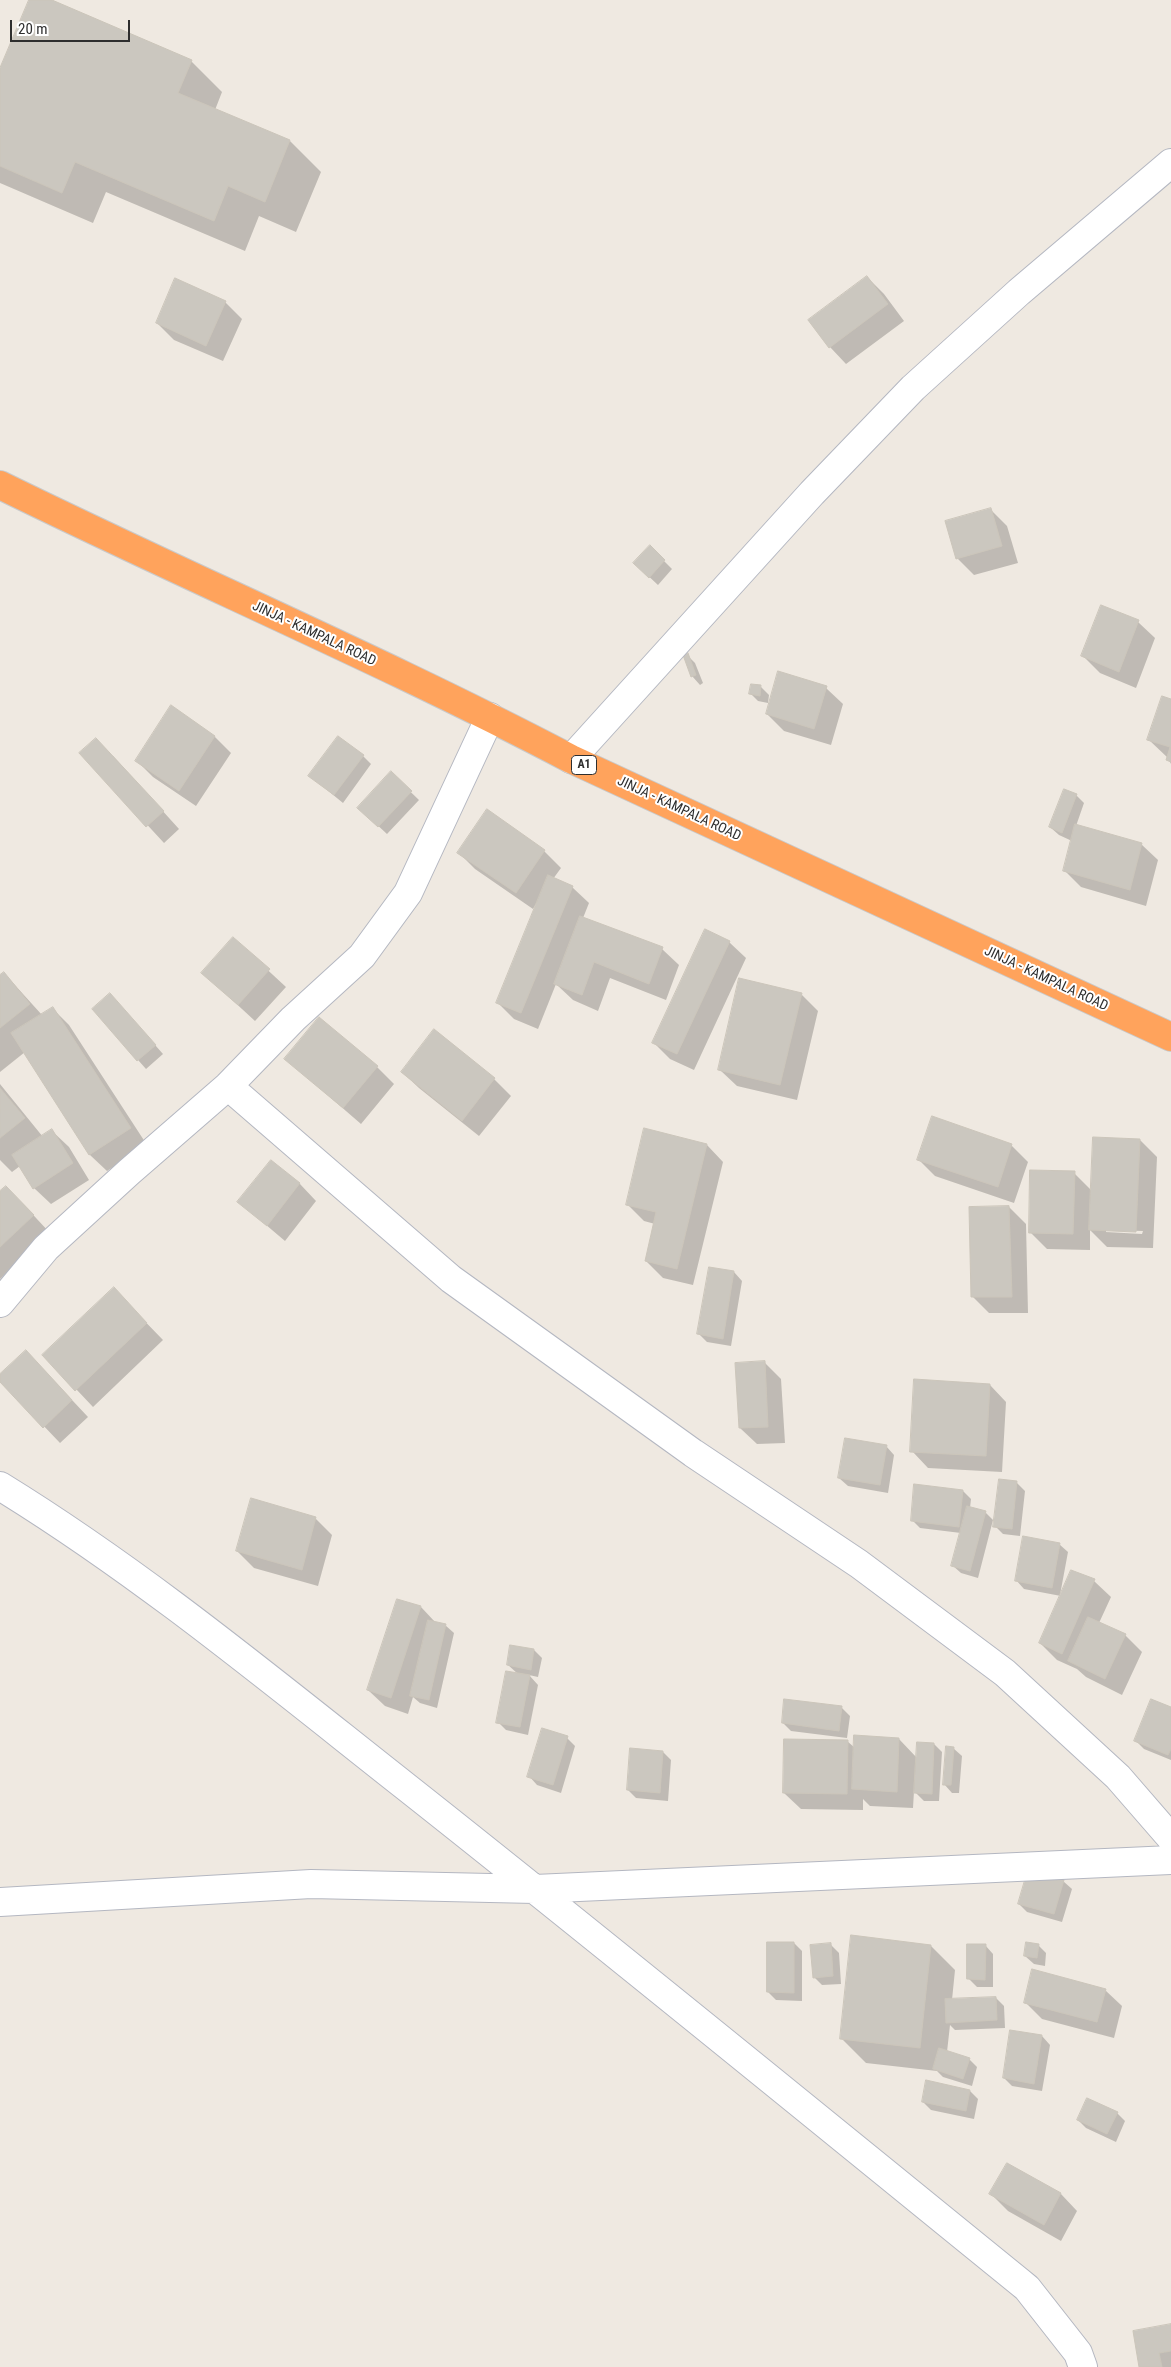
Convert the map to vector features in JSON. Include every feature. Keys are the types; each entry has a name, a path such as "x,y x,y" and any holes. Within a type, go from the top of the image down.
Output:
{"highway":[{"name":"JINJA - KAMPALA ROAD","path":"0,486 490,716 571,759 1171,1037"}],"street":[{"path":"571,759 812,493 913,388 1019,292 1171,163"},
{"path":"0,1303 46,1248 129,1172 228,1086 293,1019 362,956 408,893 490,716"},
{"path":"228,1086 451,1279 693,1453 859,1564 1005,1672 1118,1777 1171,1838"},
{"path":"0,1486 51,1518 233,1650 536,1889 1027,2288 1078,2353 1083,2367"},
{"path":"0,1902 310,1884 536,1889 1171,1860"}],"building":[{"path":"29,0 52,0 192,60 178,93 290,140 265,202 228,186 214,221 75,162 62,193 0,166 0,68"},
{"path":"867,276 888,304 829,348 808,320"},
{"path":"175,278 226,301 206,346 156,323"},
{"path":"991,508 1002,546 956,559 945,521"},
{"path":"650,545 665,560 649,578 633,563"},
{"path":"1101,605 1139,620 1119,672 1081,656"},
{"path":"688,653 696,675 691,677 683,655"},
{"path":"778,671 827,686 814,729 766,714"},
{"path":"751,684 761,685 760,696 749,694"},
{"path":"1162,696 1171,699 1171,762 1166,760 1170,747 1147,740"},
{"path":"171,705 215,736 179,791 135,761"},
{"path":"338,736 364,755 334,795 308,776"},
{"path":"96,738 164,811 146,827 79,753"},
{"path":"391,771 412,791 378,827 357,808"},
{"path":"1064,789 1077,794 1062,833 1049,827"},
{"path":"487,809 545,850 516,893 457,853"},
{"path":"1075,824 1142,843 1130,890 1063,871"},
{"path":"548,875 573,886 521,1013 496,1003"},
{"path":"580,916 663,947 649,984 594,962 582,995 554,984"},
{"path":"705,929 730,941 677,1054 652,1043"},
{"path":"233,937 270,969 238,1005 201,973"},
{"path":"4,972 30,1004 0,1028 0,975"},
{"path":"739,978 802,993 780,1085 718,1070"},
{"path":"110,993 156,1045 137,1061 92,1009"},
{"path":"53,1007 131,1128 89,1155 11,1033"},
{"path":"319,1017 378,1066 343,1108 284,1059"},
{"path":"434,1029 495,1078 462,1121 401,1072"},
{"path":"0,1088 25,1118 0,1138"},
{"path":"932,1116 1012,1144 998,1187 917,1160"},
{"path":"644,1128 707,1144 677,1269 645,1261 656,1212 626,1205"},
{"path":"52,1129 73,1163 33,1189 12,1155"},
{"path":"1093,1137 1140,1139 1136,1232 1089,1230"},
{"path":"271,1160 300,1183 267,1226 237,1202"},
{"path":"1030,1170 1075,1171 1073,1234 1029,1233"},
{"path":"6,1186 34,1215 0,1247 0,1191"},
{"path":"1009,1206 1012,1297 971,1297 969,1207"},
{"path":"709,1267 734,1271 723,1339 697,1334"},
{"path":"114,1287 147,1323 75,1391 42,1355"},
{"path":"26,1350 72,1400 43,1428 0,1382 0,1374"},
{"path":"765,1361 768,1427 739,1428 735,1363"},
{"path":"914,1379 990,1384 986,1456 910,1452"},
{"path":"845,1438 887,1445 880,1485 838,1478"},
{"path":"999,1479 1017,1481 1012,1529 993,1527"},
{"path":"914,1484 963,1490 959,1527 911,1521"},
{"path":"251,1498 316,1517 302,1570 236,1551"},
{"path":"967,1506 986,1511 970,1571 951,1566"},
{"path":"1023,1536 1060,1543 1052,1588 1015,1581"},
{"path":"1071,1570 1095,1579 1062,1654 1039,1643"},
{"path":"397,1599 421,1606 391,1698 367,1690"},
{"path":"1088,1617 1126,1634 1105,1679 1068,1661"},
{"path":"428,1620 446,1624 429,1700 410,1696"},
{"path":"510,1645 534,1649 531,1670 507,1665"},
{"path":"506,1671 530,1675 520,1727 496,1723"},
{"path":"784,1699 842,1706 839,1731 782,1723"},
{"path":"1151,1699 1171,1707 1171,1749 1168,1755 1134,1741"},
{"path":"542,1728 568,1736 553,1785 527,1777"},
{"path":"854,1735 899,1738 897,1792 852,1789"},
{"path":"784,1739 848,1740 847,1794 783,1793"},
{"path":"917,1742 934,1743 932,1794 914,1793"},
{"path":"946,1746 954,1747 951,1785 943,1785"},
{"path":"630,1748 663,1751 660,1793 627,1790"},
{"path":"1028,1870 1064,1880 1054,1914 1018,1904"},
{"path":"851,1935 931,1945 920,2048 840,2039"},
{"path":"767,1942 794,1942 794,1993 767,1992"},
{"path":"1026,1942 1039,1944 1037,1958 1024,1956"},
{"path":"831,1943 833,1976 813,1978 810,1945"},
{"path":"967,1944 986,1944 985,1980 967,1979"},
{"path":"1032,1969 1106,1989 1097,2022 1024,2003"},
{"path":"996,1997 997,2020 946,2023 945,1999"},
{"path":"1010,2030 1042,2035 1034,2084 1003,2078"},
{"path":"939,2048 970,2058 963,2079 933,2069"},
{"path":"926,2080 970,2090 966,2111 922,2102"},
{"path":"1087,2098 1118,2112 1107,2134 1077,2120"},
{"path":"1007,2163 1061,2193 1044,2225 989,2194"},
{"path":"1171,2324 1171,2351 1159,2353 1162,2367 1139,2367 1133,2331"}]}
